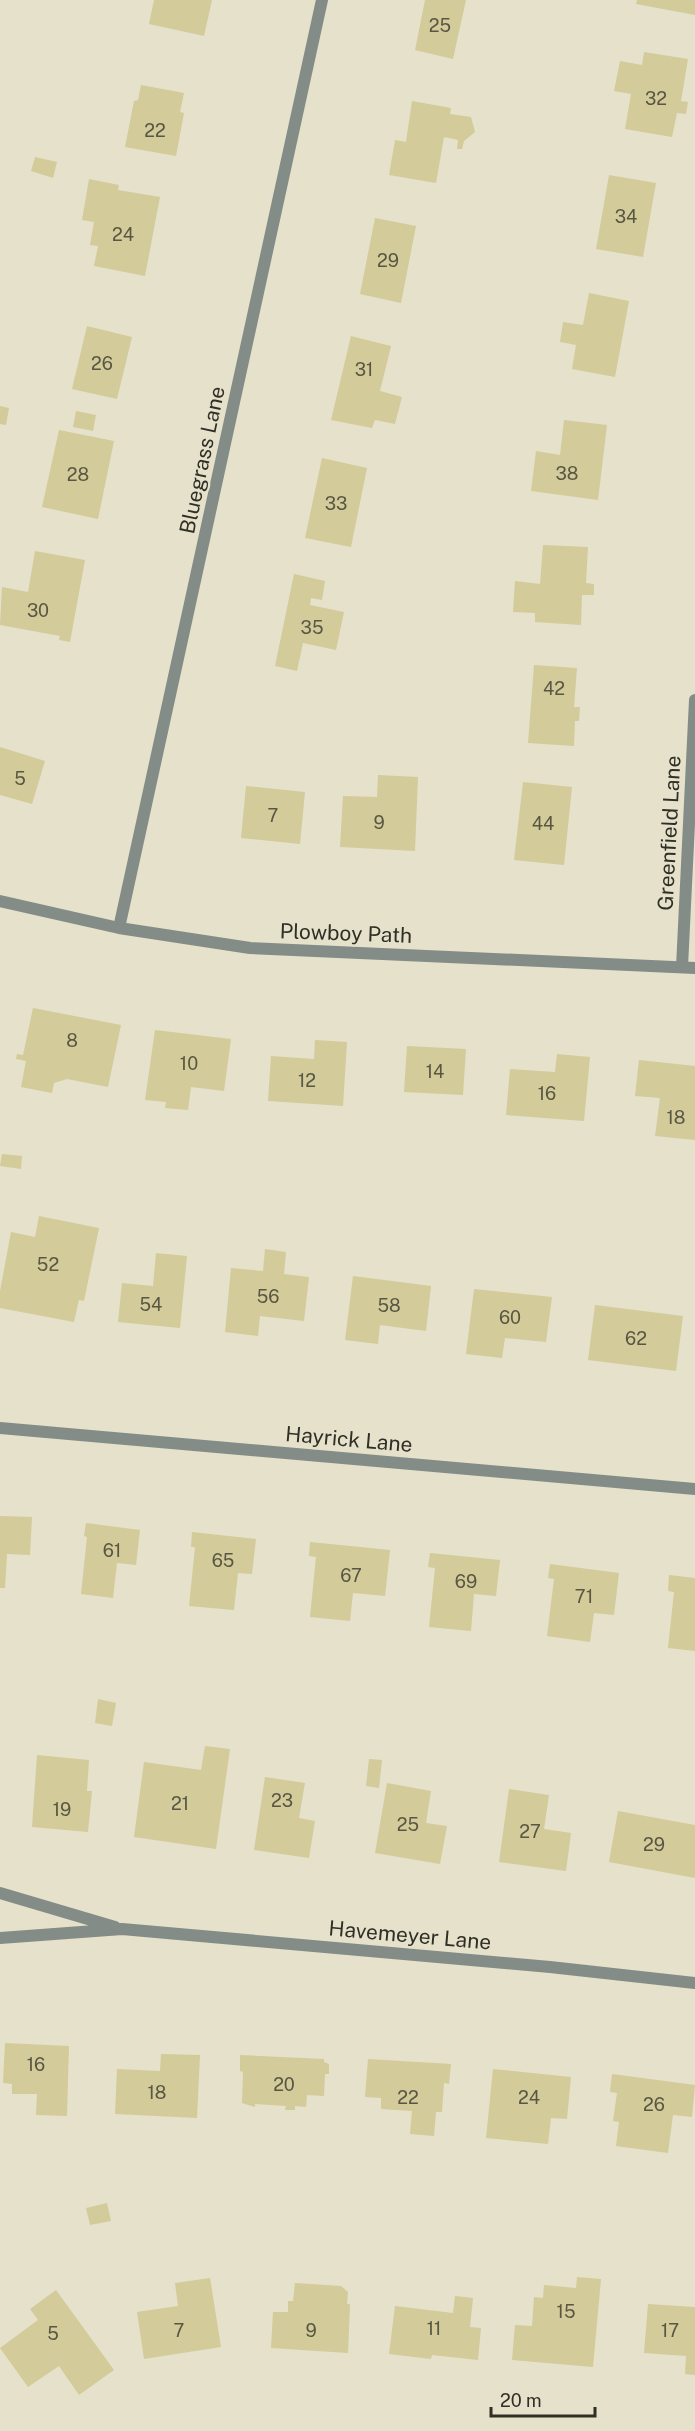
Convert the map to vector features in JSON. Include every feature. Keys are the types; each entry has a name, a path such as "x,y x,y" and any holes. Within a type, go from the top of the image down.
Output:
{"street":[{"name":"Bluegrass Lane","path":"119,928 322,0"},
{"name":"Greenfield Lane","path":"689,968 695,700"},
{"name":"Plowboy Path","path":"0,901 119,928 250,948 689,968"},
{"name":"Hayrick Lane","path":"0,1428 695,1489"},
{"name":"Havemeyer Lane","path":"0,1893 122,1929"},
{"name":"Havemeyer Lane","path":"0,1938 122,1929 550,1967 695,1983"}],"building":[{"path":"154,0 212,0 204,36 149,24"},
{"path":"425,0 466,0 453,59 415,50"},
{"path":"637,0 695,0 695,15 636,4"},
{"path":"644,52 688,59 681,101 688,102 686,114 677,113 672,137 625,129 631,94 614,91 620,61 642,65"},
{"path":"141,85 184,93 180,112 184,113 176,156 125,147 134,101 138,100"},
{"path":"412,101 451,108 450,114 471,117 475,132 464,141 462,149 457,149 458,140 444,137 436,183 389,175 395,140 406,142"},
{"path":"35,157 57,162 53,178 31,171"},
{"path":"609,175 656,183 643,257 596,249"},
{"path":"89,179 119,185 118,190 160,197 145,276 94,266 98,246 90,245 94,222 82,220"},
{"path":"375,218 416,226 401,303 360,294"},
{"path":"589,293 629,301 615,377 572,369 576,345 560,342 563,322 583,325"},
{"path":"87,326 132,337 117,399 72,389"},
{"path":"351,336 391,346 380,391 402,397 395,424 375,420 372,428 331,420"},
{"path":"0,406 9,408 6,425 0,424"},
{"path":"76,411 96,415 93,431 73,427"},
{"path":"564,420 607,425 598,500 531,491 536,451 560,455"},
{"path":"59,430 114,441 98,519 42,507"},
{"path":"322,458 367,468 351,547 305,538"},
{"path":"543,545 588,547 586,583 594,584 594,595 582,595 581,625 535,622 535,613 513,612 515,581 540,584"},
{"path":"35,551 85,560 70,642 59,640 60,636 0,625 2,587 28,592"},
{"path":"294,574 325,581 322,600 311,598 310,605 344,612 336,650 303,643 297,671 275,666"},
{"path":"534,665 577,668 574,707 580,707 579,721 575,721 574,746 528,743"},
{"path":"0,747 45,761 32,804 0,795"},
{"path":"378,775 418,777 415,851 340,847 343,796 377,797"},
{"path":"523,782 572,787 564,865 514,860"},
{"path":"246,786 305,792 300,844 241,838"},
{"path":"33,1008 121,1025 108,1087 67,1079 54,1083 52,1093 21,1087 26,1061 16,1059 17,1054 23,1055"},
{"path":"155,1030 231,1039 224,1091 191,1087 188,1110 165,1108 166,1102 145,1100"},
{"path":"315,1040 347,1042 343,1106 268,1101 271,1056 314,1059"},
{"path":"407,1046 466,1049 463,1095 404,1092"},
{"path":"557,1054 590,1057 584,1121 506,1115 510,1069 555,1072"},
{"path":"639,1060 695,1066 695,1140 655,1136 660,1098 635,1096"},
{"path":"2,1154 22,1156 21,1169 0,1166"},
{"path":"39,1216 99,1228 84,1301 79,1300 74,1322 0,1308 0,1291 11,1232 35,1237"},
{"path":"265,1249 286,1252 284,1274 309,1277 304,1321 260,1316 258,1336 225,1332 231,1268 263,1271"},
{"path":"156,1253 187,1256 180,1328 118,1322 122,1283 153,1286"},
{"path":"353,1276 431,1286 426,1331 380,1325 378,1344 345,1340"},
{"path":"474,1289 552,1297 546,1342 505,1338 502,1358 466,1354"},
{"path":"595,1305 683,1316 676,1371 588,1360"},
{"path":"0,1516 32,1517 30,1555 7,1554 5,1588 0,1588"},
{"path":"86,1523 140,1530 136,1565 117,1563 113,1598 81,1594 87,1537 84,1536"},
{"path":"192,1532 256,1539 252,1574 238,1573 234,1610 189,1606 195,1547 191,1547"},
{"path":"310,1542 390,1550 385,1596 353,1593 350,1621 310,1617 316,1557 309,1556"},
{"path":"430,1553 500,1560 496,1596 474,1594 471,1631 429,1627 435,1568 428,1567"},
{"path":"550,1564 619,1573 614,1615 594,1613 590,1642 547,1636 554,1579 548,1578"},
{"path":"669,1575 695,1578 695,1651 668,1648 674,1592 668,1591"},
{"path":"98,1699 116,1703 112,1726 95,1723"},
{"path":"205,1746 230,1749 216,1849 134,1837 144,1762 201,1770"},
{"path":"37,1755 89,1760 87,1791 92,1791 88,1832 32,1827"},
{"path":"369,1759 382,1760 379,1788 366,1786"},
{"path":"265,1777 305,1783 299,1818 315,1821 309,1858 254,1850"},
{"path":"387,1783 431,1791 426,1823 447,1826 440,1864 375,1853"},
{"path":"509,1789 549,1795 544,1829 571,1833 566,1871 499,1862"},
{"path":"618,1811 695,1825 695,1878 609,1862"},
{"path":"5,2043 69,2046 67,2116 36,2115 37,2094 12,2094 12,2084 3,2083"},
{"path":"161,2054 200,2055 197,2118 115,2114 117,2069 160,2071"},
{"path":"240,2055 324,2059 324,2062 329,2064 329,2074 325,2074 324,2096 307,2095 306,2107 295,2106 295,2110 285,2110 286,2106 255,2104 255,2107 242,2103 243,2072 240,2071"},
{"path":"368,2059 451,2064 449,2084 444,2083 442,2112 436,2112 434,2136 410,2134 412,2111 381,2109 381,2098 365,2097"},
{"path":"493,2069 571,2077 567,2119 551,2118 548,2144 486,2138"},
{"path":"612,2074 695,2085 692,2117 673,2115 668,2153 616,2146 619,2122 613,2121 617,2093 610,2092"},
{"path":"107,2203 111,2221 90,2225 86,2208"},
{"path":"577,2277 601,2279 593,2367 512,2360 515,2325 532,2326 534,2297 543,2298 544,2285 576,2288"},
{"path":"210,2278 221,2347 144,2359 137,2312 178,2306 175,2283"},
{"path":"295,2283 341,2286 348,2292 347,2304 350,2304 348,2353 271,2348 273,2312 288,2312 288,2301 293,2301"},
{"path":"56,2290 114,2370 79,2395 59,2366 28,2387 0,2348 38,2320 30,2309"},
{"path":"455,2296 473,2298 470,2327 481,2328 478,2360 432,2355 431,2359 389,2354 395,2306 453,2313"},
{"path":"648,2304 695,2307 695,2375 685,2374 686,2356 644,2353"}]}
